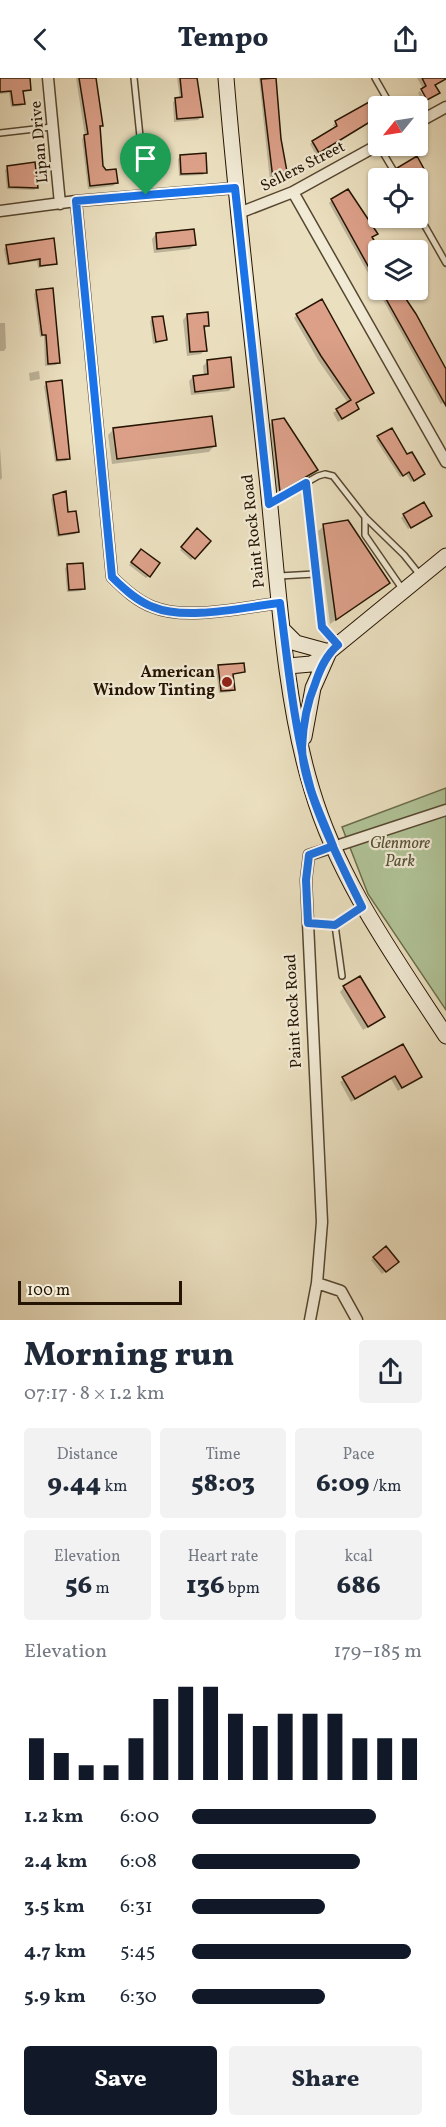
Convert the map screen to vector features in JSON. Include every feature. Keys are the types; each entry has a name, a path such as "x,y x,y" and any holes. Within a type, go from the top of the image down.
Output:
{"main road":[{"name":"Paint Rock Road","path":"226,78 235,188 288,666 302,749 312,790 333,846"},
{"path":"288,666 310,664 334,649 446,556"},
{"path":"284,631 296,643 334,649"},
{"path":"302,749 307,710 334,649"},
{"path":"333,846 362,907 446,1036"}],"street":[{"name":"Lipan Drive","path":"48,78 60,204"},
{"path":"428,117 446,107"},
{"name":"Sellers Street","path":"239,213 293,192 368,151"},
{"name":"Sellers Street","path":"0,211 76,201 235,188"},
{"path":"293,192 446,462"},
{"path":"76,201 112,577 129,594 155,608 188,614 280,603"},
{"path":"333,846 446,810"},
{"name":"Paint Rock Road","path":"310,1320 317,1283 322,1222 306,880 309,855 333,846"},
{"path":"317,1283 340,1291 357,1320"}],"lane":[{"path":"134,78 146,195"},
{"path":"375,78 385,96"},
{"path":"0,133 53,127"},
{"path":"426,228 446,263"},
{"path":"269,504 325,474 333,476 365,517 404,555 421,577"},
{"path":"306,483 322,627 334,649"},
{"path":"365,517 365,535 404,591"},
{"path":"277,576 315,574"},
{"path":"308,923 335,925 362,907"},
{"path":"335,925 342,976"}],"green space":[{"name":"Glenmore Park","path":"446,788 446,1010 368,894 342,827"}],"building":[{"path":"0,78 30,78 31,90 23,91 25,104 13,105 11,91 0,92"},
{"path":"79,78 96,78 103,126 100,126 103,166 106,170 116,169 118,183 90,186 84,135 88,134"},
{"path":"180,78 197,78 203,117 177,119 175,98 182,97"},
{"path":"276,78 281,139 288,177 273,179 261,79"},
{"path":"422,78 446,78 435,85 440,93 428,99 428,96 425,96 421,89 426,86"},
{"path":"368,103 368,123 319,153 312,141 337,126 335,121"},
{"path":"206,153 207,173 181,174 180,155"},
{"path":"417,156 423,168 397,168"},
{"path":"35,162 38,188 9,187 7,166"},
{"path":"348,189 368,219 368,228 374,228 378,234 372,237 374,240 368,240 368,266 331,199"},
{"path":"194,229 196,245 157,249 156,233"},
{"path":"54,238 57,264 40,266 40,259 9,264 6,245"},
{"path":"53,288 60,363 48,364 46,335 42,335 36,290"},
{"path":"322,299 374,393 356,403 359,409 342,419 336,409 351,400 296,314"},
{"path":"387,300 407,300 416,314 446,369 446,406"},
{"path":"208,312 209,326 204,326 207,351 190,352 187,314"},
{"path":"163,316 167,340 156,342 152,317"},
{"path":"231,357 234,387 195,392 193,376 208,374 207,360"},
{"path":"62,380 70,459 57,460 46,382"},
{"path":"212,416 216,446 117,459 113,428"},
{"path":"284,418 318,470 280,492 272,420"},
{"path":"392,428 407,454 412,452 425,474 414,481 409,472 403,476 377,436"},
{"path":"66,491 68,512 76,511 79,532 59,535 53,495"},
{"path":"424,502 432,516 411,528 403,514"},
{"path":"348,520 390,583 336,620 323,524"},
{"path":"197,528 211,541 195,559 181,547"},
{"path":"141,549 160,563 150,577 131,562"},
{"path":"83,563 85,589 69,590 67,564"},
{"name":"American Window Tinting","path":"244,663 245,672 233,674 235,690 221,691 218,665"},
{"path":"360,976 385,1017 368,1027 343,986"},
{"path":"403,1044 422,1077 402,1088 395,1076 355,1099 342,1077"},
{"path":"386,1246 399,1262 386,1272 373,1257"}],"place":[{"name":"American Window Tinting","path":"227,682"}],"route":[{"path":"146,195 76,201 112,577 129,594 155,608 188,614 280,603 302,749 312,790 333,846 309,855 306,880 308,923 335,925 362,907 333,846 312,790 302,749 307,710 313,688 329,652 338,645 322,627 306,483 269,504 235,188 146,195"}]}
